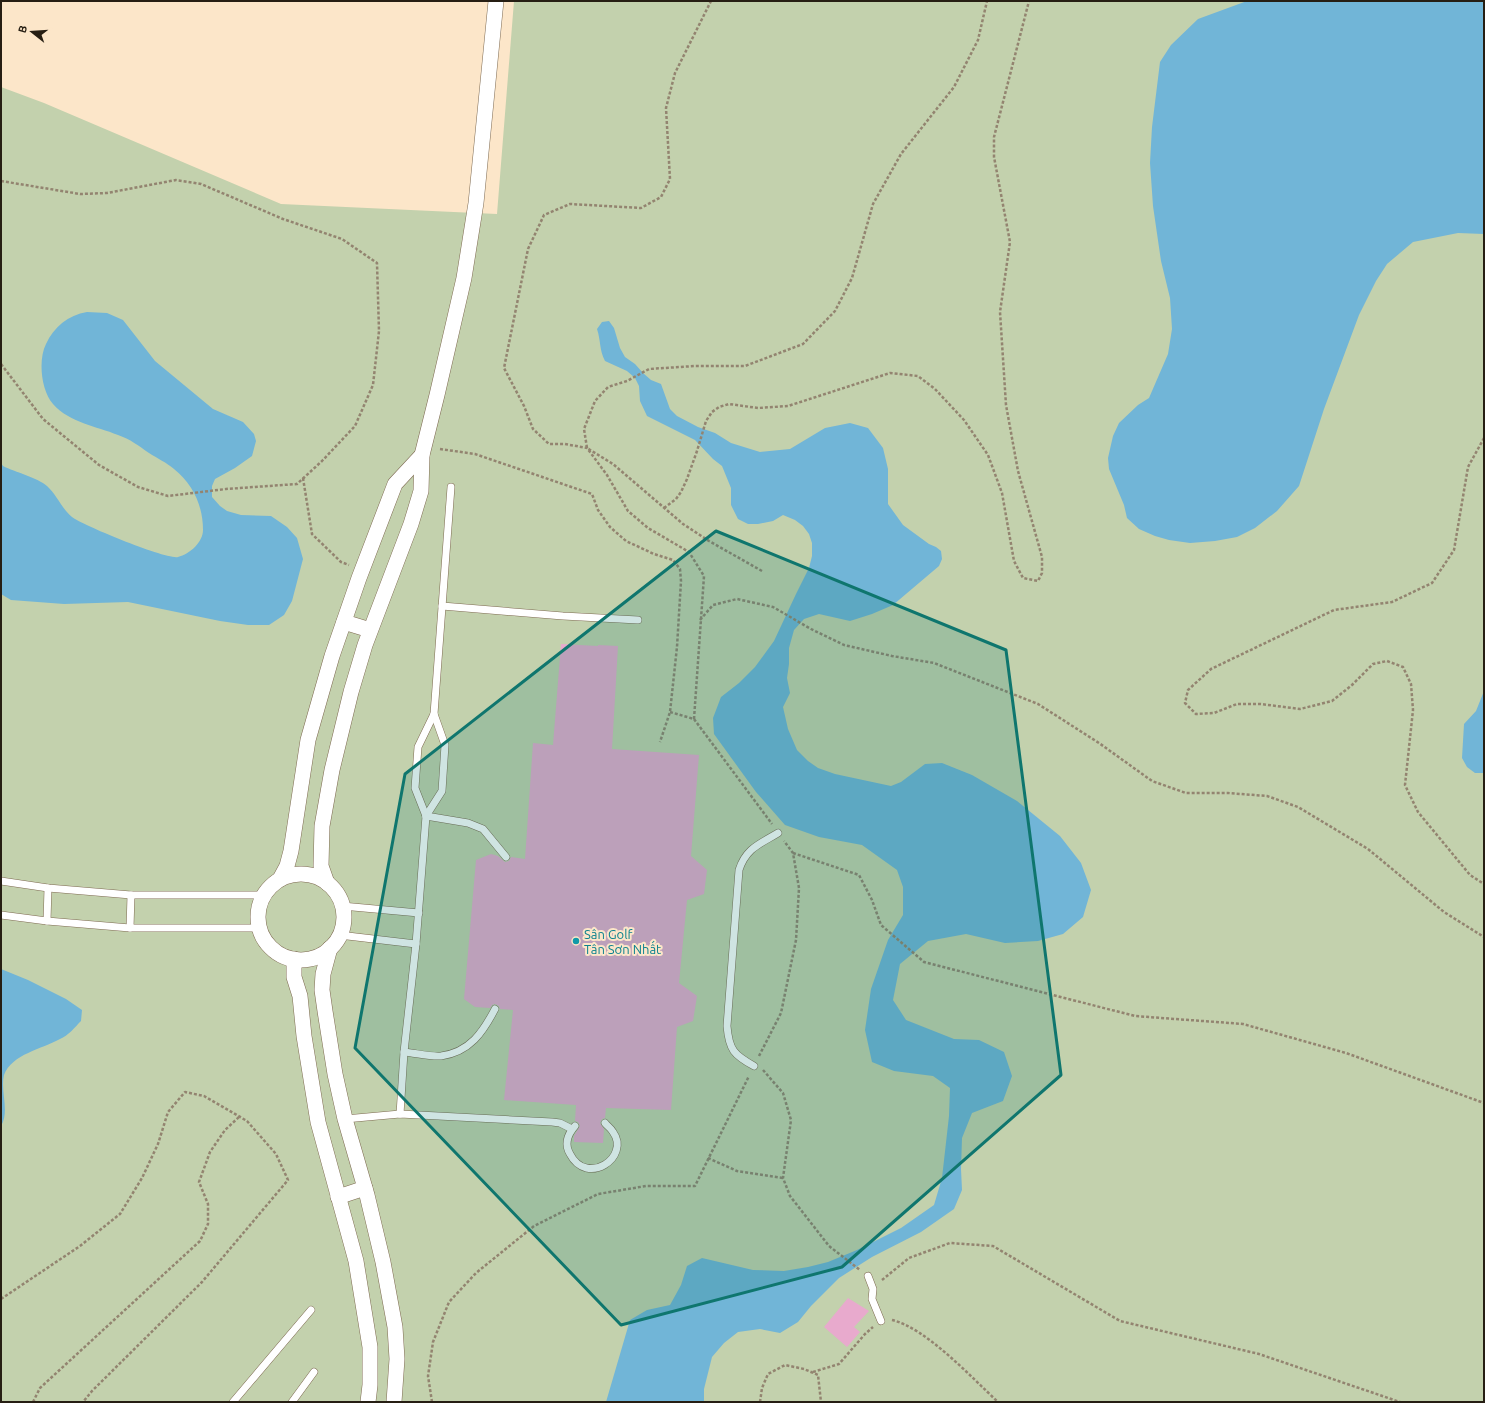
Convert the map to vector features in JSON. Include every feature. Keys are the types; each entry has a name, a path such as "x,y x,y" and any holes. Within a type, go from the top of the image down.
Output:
{"street":[{"path":"327,883 321,866 324,819 332,770 351,692 370,630 411,524 421,491 423,451 464,278 474,218 496,1"},
{"path":"280,879 287,866 291,851 308,740 328,669 362,570 395,484 423,451"},
{"path":"344,622 370,630"},
{"path":"304,874 316,877 327,883 336,893 342,906 342,926 339,935 330,948 313,958 304,960 294,959 278,954 266,943 259,928 259,906 263,895 274,883 280,879 292,875 304,874"},
{"path":"330,948 323,974 322,990 335,1074 345,1119 365,1188 383,1262 395,1327 397,1359 394,1402"},
{"path":"294,959 294,977 300,996 304,1036 318,1122 356,1261 370,1347 370,1385 368,1402"},
{"path":"338,1197 365,1188"}],"lane":[{"path":"400,1114 404,1052 419,913 426,816 415,788 418,747 434,714 451,487"},
{"path":"442,606 563,616 638,620"},
{"path":"426,816 442,791 445,745 434,714"},
{"path":"426,816 468,823 483,829 506,857"},
{"path":"755,1064 738,1056 730,1046 728,1038 728,1019 739,870 743,859 748,852 778,833"},
{"path":"1,881 48,888 131,895 263,895"},
{"path":"47,921 48,888"},
{"path":"130,928 131,895"},
{"path":"342,906 419,913"},
{"path":"1,915 47,921 130,928 259,928"},
{"path":"339,935 416,944"},
{"path":"404,1052 441,1056 461,1051 473,1042 485,1028 495,1009"},
{"path":"345,1119 400,1114 560,1123 574,1127 569,1133 567,1142 568,1152 572,1160 580,1166 588,1169 606,1165 616,1150 617,1141 614,1132 605,1123"},
{"path":"868,1276 873,1289 872,1299 881,1321"},
{"path":"233,1402 311,1310"},
{"path":"292,1402 314,1372"}],"path":[{"path":"711,1 675,73 666,108 670,179 661,197 641,208 570,204 544,215 528,249 504,368 524,406 532,429 549,444 565,444 587,448 613,464 664,508 708,541 762,571"},
{"path":"694,719 704,576 689,552 648,528 628,511 607,475 587,448 584,429 595,401 608,387 627,381 649,369 695,366 745,366 803,344 835,311 852,278 873,204 901,154 954,87 978,40 987,1"},
{"path":"664,508 676,499 681,492 698,451 706,421 712,412 719,407 729,404 758,408 788,406 890,373 918,376 935,389 964,420 988,455 1002,493 1014,562 1023,578 1038,581 1042,573 1042,557 1018,471 1006,405 1000,312 1010,242 994,157 994,137 1029,1"},
{"path":"1,182 80,194 107,193 176,180 201,184 283,219 342,239 377,263 379,331 373,385 355,426 322,461 297,484 226,489 168,496 138,487 99,465 43,419 1,364"},
{"path":"1484,438 1468,468 1454,550 1432,583 1392,602 1334,610 1211,669 1188,690 1185,703 1196,714 1214,714 1237,704 1261,704 1300,709 1332,701 1352,685 1373,664 1387,661 1403,667 1411,684 1413,710 1405,785 1418,812 1470,875 1484,884"},
{"path":"423,451 475,454 592,494 598,510 610,527 626,541 654,554 672,560 680,569 681,581 677,647 670,712 660,742"},
{"path":"303,478 312,534 341,562 362,570"},
{"path":"700,620 713,605 737,599 773,608 844,645 934,663 1038,704 1099,743 1152,781 1186,793 1228,793 1267,796 1298,807 1368,849 1444,912 1484,937"},
{"path":"432,1402 428,1376 433,1342 449,1302 476,1273 534,1226 598,1194 646,1186 695,1186 781,1013 796,940 799,888 793,853 694,719 670,712"},
{"path":"793,853 859,875 872,900 881,925 924,962 1135,1016 1243,1024 1346,1053 1484,1102"},
{"path":"755,1064 783,1093 791,1120 783,1178 790,1196 829,1246 868,1276"},
{"path":"1,1299 80,1246 120,1214 142,1178 158,1144 168,1112 185,1092 204,1096 247,1121 276,1154 288,1180 202,1282 92,1391 83,1402"},
{"path":"33,1402 40,1388 200,1241 208,1224 208,1204 200,1182 210,1152 225,1130 239,1116"},
{"path":"708,1158 737,1171 783,1178"},
{"path":"873,1289 909,1258 950,1243 993,1246 1120,1321 1259,1354 1400,1402"},
{"path":"813,1372 839,1364 865,1334 881,1321 888,1319 900,1322 930,1340 998,1402"},
{"path":"760,1402 762,1388 768,1374 785,1365 804,1368 818,1375 821,1402"}],"highlighted area":[{"path":"716,531 1006,650 1061,1075 842,1267 621,1325 355,1048 405,774"}],"green space":[{"name":"Sân Golf Tân Sơn Nhất","path":"514,1 1484,1 1484,1402 1,1402 1,87 44,103 281,204 497,214"}],"water":[{"path":"1247,1 1484,1 1484,234 1458,233 1413,242 1387,264 1376,281 1359,315 1324,409 1299,486 1277,511 1255,528 1237,537 1190,543 1155,536 1139,529 1127,518 1124,505 1109,469 1108,458 1113,436 1119,423 1138,405 1149,398 1168,354 1172,329 1170,298 1161,261 1153,206 1150,163 1152,127 1160,62 1171,45 1198,19"},
{"path":"87,312 107,313 123,320 155,361 213,409 243,422 254,434 256,441 252,456 235,468 215,479 212,486 212,497 227,511 241,515 271,516 287,527 297,538 303,559 292,601 284,615 269,625 248,625 220,621 128,602 64,604 11,600 1,594 1,463 3,466 47,486 72,517 91,527 142,548 178,557 195,547 201,539 203,521 199,504 192,489 181,475 134,443 110,432 67,416 53,404 49,398 43,383 42,375 42,358 46,344 53,332 62,323 74,316"},
{"path":"609,321 614,328 620,348 625,357 635,364 651,380 661,384 670,409 677,416 698,427 715,433 731,443 760,452 790,449 825,428 850,423 868,428 883,448 888,469 888,504 903,525 941,551 942,559 939,566 893,605 850,621 819,614 804,619 794,630 789,648 787,678 790,693 783,707 788,729 797,750 818,768 835,774 891,786 901,782 925,764 942,763 972,775 1017,801 1060,836 1081,863 1091,890 1083,917 1063,934 1038,941 1005,943 966,934 928,941 900,964 893,1000 906,1020 954,1039 979,1040 1004,1052 1012,1076 1003,1101 972,1113 962,1138 962,1190 954,1209 921,1232 872,1257 839,1278 811,1306 798,1322 780,1333 760,1329 738,1332 724,1343 712,1357 704,1389 704,1402 606,1402 630,1320 647,1310 670,1305 681,1285 687,1266 702,1258 753,1270 784,1271 808,1267 828,1262 857,1250 901,1228 934,1205 942,1178 949,1116 950,1088 933,1076 894,1071 872,1062 865,1030 871,989 888,940 903,915 903,887 897,870 862,845 819,837 785,825 756,792 714,734 713,718 721,697 739,683 755,667 774,641 809,568 812,556 812,543 809,534 803,526 795,520 783,515 773,521 758,524 748,524 738,519 731,505 731,488 722,466 713,459 695,440 647,416 640,401 639,386 635,378 627,371 605,361 597,329 602,322"},
{"path":"1484,691 1484,773 1475,773 1467,767 1462,758 1464,724 1476,711"},
{"path":"1,969 28,980 66,999 82,1010 81,1021 66,1036 20,1057 8,1068 4,1075 3,1081 5,1114 1,1126"}],"building":[{"name":"Sân Golf Tân Sơn Nhất","path":"561,644 618,646 612,749 699,755 691,856 707,870 704,894 687,900 679,983 697,996 693,1021 677,1027 671,1110 606,1108 605,1118 602,1119 600,1123 604,1129 603,1143 574,1142 574,1136 580,1126 578,1122 575,1121 576,1105 504,1100 513,1010 500,1009 499,1006 495,1004 490,1008 475,1007 464,999 476,860 491,854 498,856 505,862 509,861 511,857 525,859 533,743 553,745"},
{"path":"848,1298 869,1311 854,1327 860,1332 847,1347 824,1327"}],"place":[{"name":"Sân Golf Tân Sơn Nhất","path":"576,941"}]}
